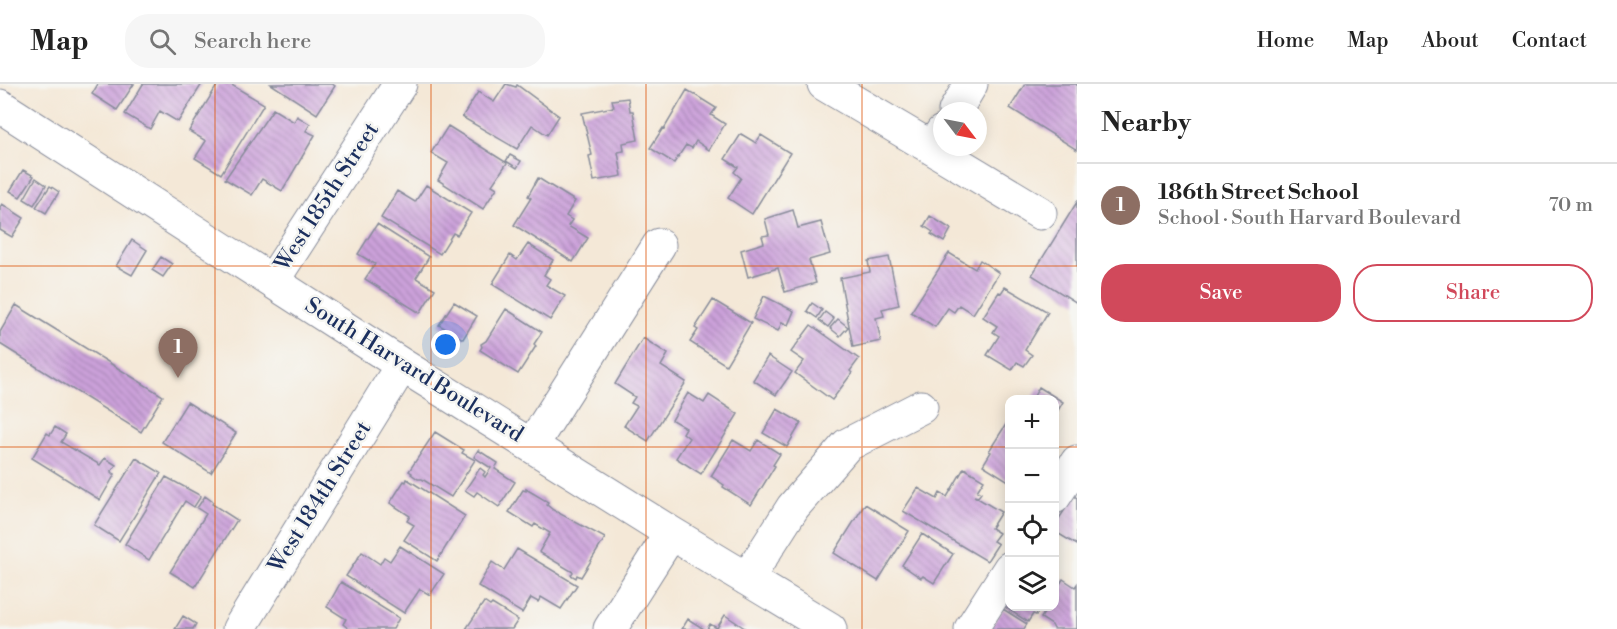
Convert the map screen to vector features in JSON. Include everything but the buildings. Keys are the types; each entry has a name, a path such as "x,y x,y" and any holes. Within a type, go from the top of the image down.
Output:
{"street":[{"path":"0,105 12,84"},
{"name":"West 185th Street","path":"273,280 400,84"},
{"path":"824,84 933,138"},
{"path":"960,102 971,84"},
{"name":"South Harvard Boulevard","path":"0,105 402,364 671,533 830,629"},
{"path":"960,156 1040,213"},
{"path":"531,445 659,245"},
{"name":"West 184th Street","path":"239,629 402,364"},
{"path":"747,579 793,507 847,445 921,407"},
{"path":"1059,489 1077,462"},
{"path":"610,629 671,533"},
{"path":"971,629 1005,576"}],"place":[{"name":"186th Street School","path":"178,378"}]}
